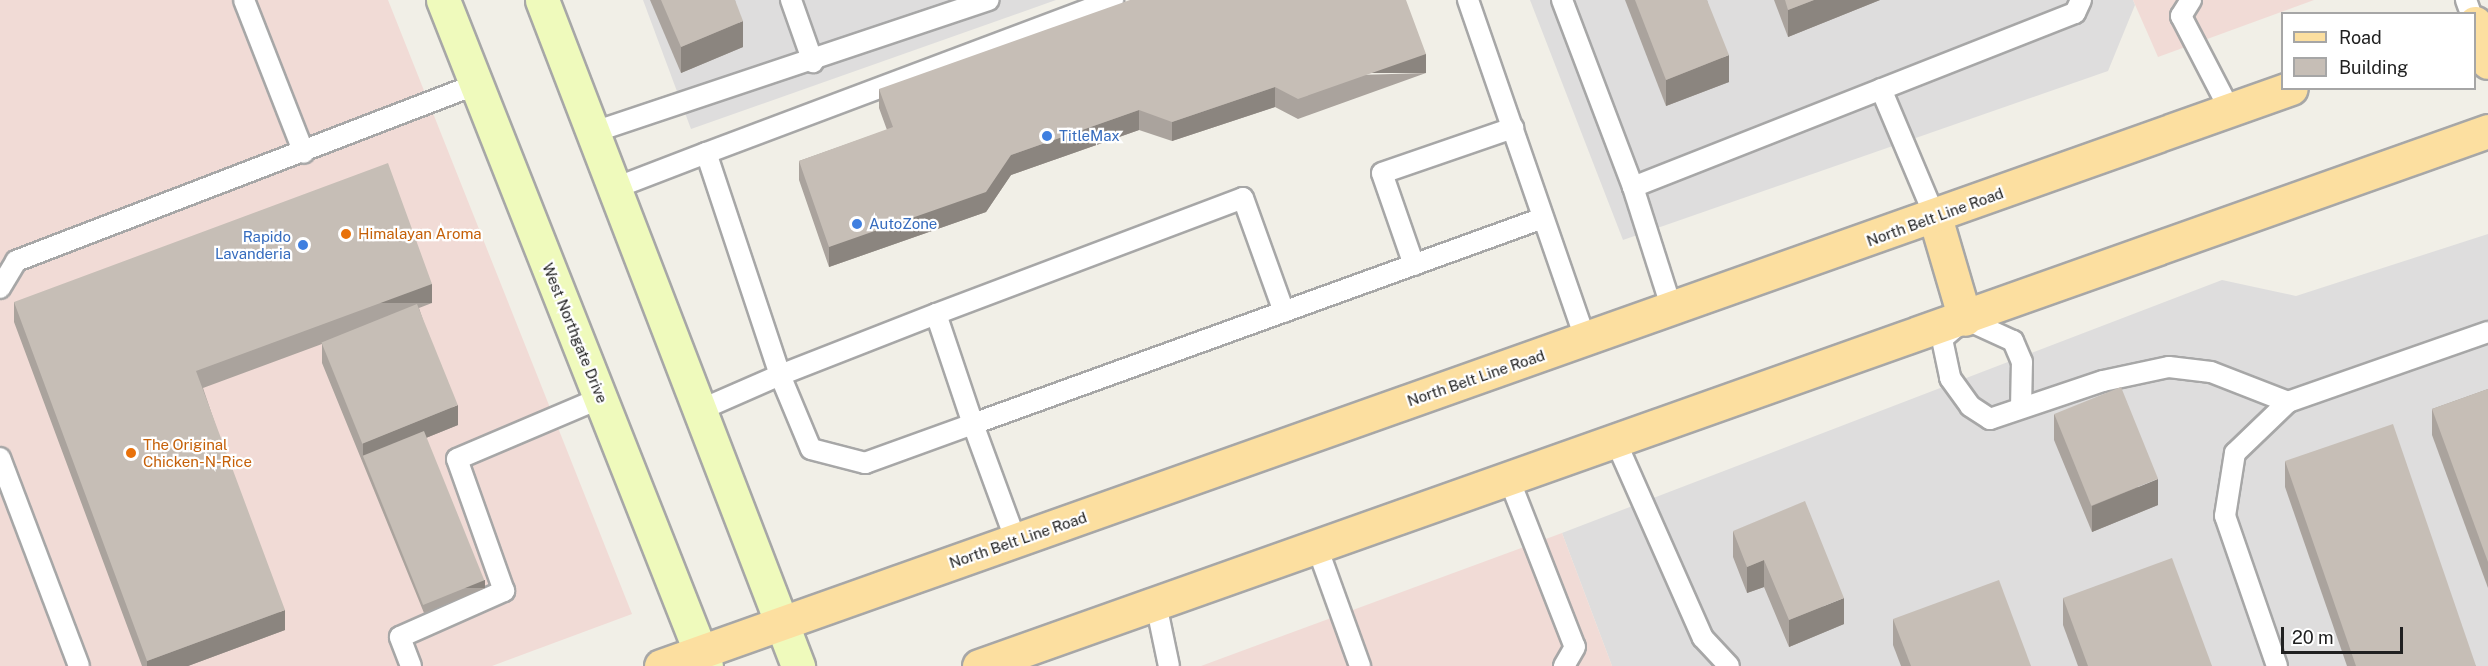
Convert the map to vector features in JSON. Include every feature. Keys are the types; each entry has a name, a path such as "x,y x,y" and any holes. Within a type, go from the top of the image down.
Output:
{"main road":[{"name":"West Northgate Drive","path":"443,0 704,659"},
{"path":"542,0 798,666"},
{"path":"2476,25 2488,62"},
{"name":"North Belt Line Road","path":"661,666 704,659 782,623 1935,218 2285,90"},
{"path":"979,666 1965,319 2488,131"},
{"path":"1935,218 1965,319"}],"lane":[{"path":"244,0 304,153"},
{"path":"791,0 813,62"},
{"path":"594,132 813,62 988,0"},
{"path":"615,189 1113,0"},
{"path":"1468,0 1586,340"},
{"path":"1562,0 1633,187 1672,309"},
{"path":"1633,187 2076,12 2081,0"},
{"path":"2182,5 2230,110"},
{"path":"0,288 16,261 304,153 476,84"},
{"path":"1881,89 1935,218"},
{"path":"1414,265 1382,173 1513,128"},
{"path":"706,153 780,375 811,449 865,464 1543,218"},
{"path":"700,410 780,375 936,314 1243,198 1284,312"},
{"path":"936,314 1016,541"},
{"path":"2021,408 2022,362 2013,341 1965,319 1942,339 1950,378 1970,406 1990,419 2103,381 2169,366 2211,372 2288,402"},
{"path":"2277,666 2225,516 2235,453 2288,402 2488,332"},
{"path":"411,666 400,637 504,591 457,459 601,398"},
{"path":"1616,442 1703,638 1729,666"},
{"path":"0,458 79,666"},
{"path":"1509,479 1575,647 1564,666"},
{"path":"1317,547 1360,666"},
{"path":"1156,604 1169,666"}],"shaded area":[{"path":"0,0 388,0 632,614 492,666 0,666"},
{"path":"643,0 1056,0 691,129"},
{"path":"1530,0 2133,0 2135,5 2108,71 1623,240"},
{"path":"2133,0 2314,0 2281,12 2158,57"},
{"path":"2488,234 2488,666 1612,666 1562,533 2222,280 2296,296"},
{"path":"1562,533 1612,666 1201,666"}],"building":[{"path":"661,0 735,0 743,21 681,47"},
{"path":"1130,0 1406,0 1426,54 1298,99 1275,87 1172,122 1139,110 1011,155 986,192 829,247 799,161 893,127 879,89"},
{"path":"1635,0 1707,0 1729,55 1666,80"},
{"path":"1785,0 1814,0 1788,10"},
{"path":"388,163 432,284 196,371 285,610 147,661 14,302"},
{"path":"417,304 458,405 362,444 322,343"},
{"path":"2121,387 2158,479 2091,506 2054,414"},
{"path":"2488,389 2488,562 2432,409"},
{"path":"2393,424 2476,666 2356,666 2285,461"},
{"path":"424,431 484,580 423,605 363,456"},
{"path":"1805,501 1844,598 1789,620 1764,560 1747,567 1733,531"},
{"path":"2172,558 2212,666 2088,666 2063,598"},
{"path":"1999,580 2031,666 1911,666 1893,619"}],"place":[{"name":"TitleMax","path":"1047,136"},
{"name":"AutoZone","path":"857,224"},
{"name":"Himalayan Aroma","path":"346,234"},
{"name":"Rapido Lavanderia","path":"303,245"},
{"name":"The Original Chicken-N-Rice","path":"131,453"}]}
